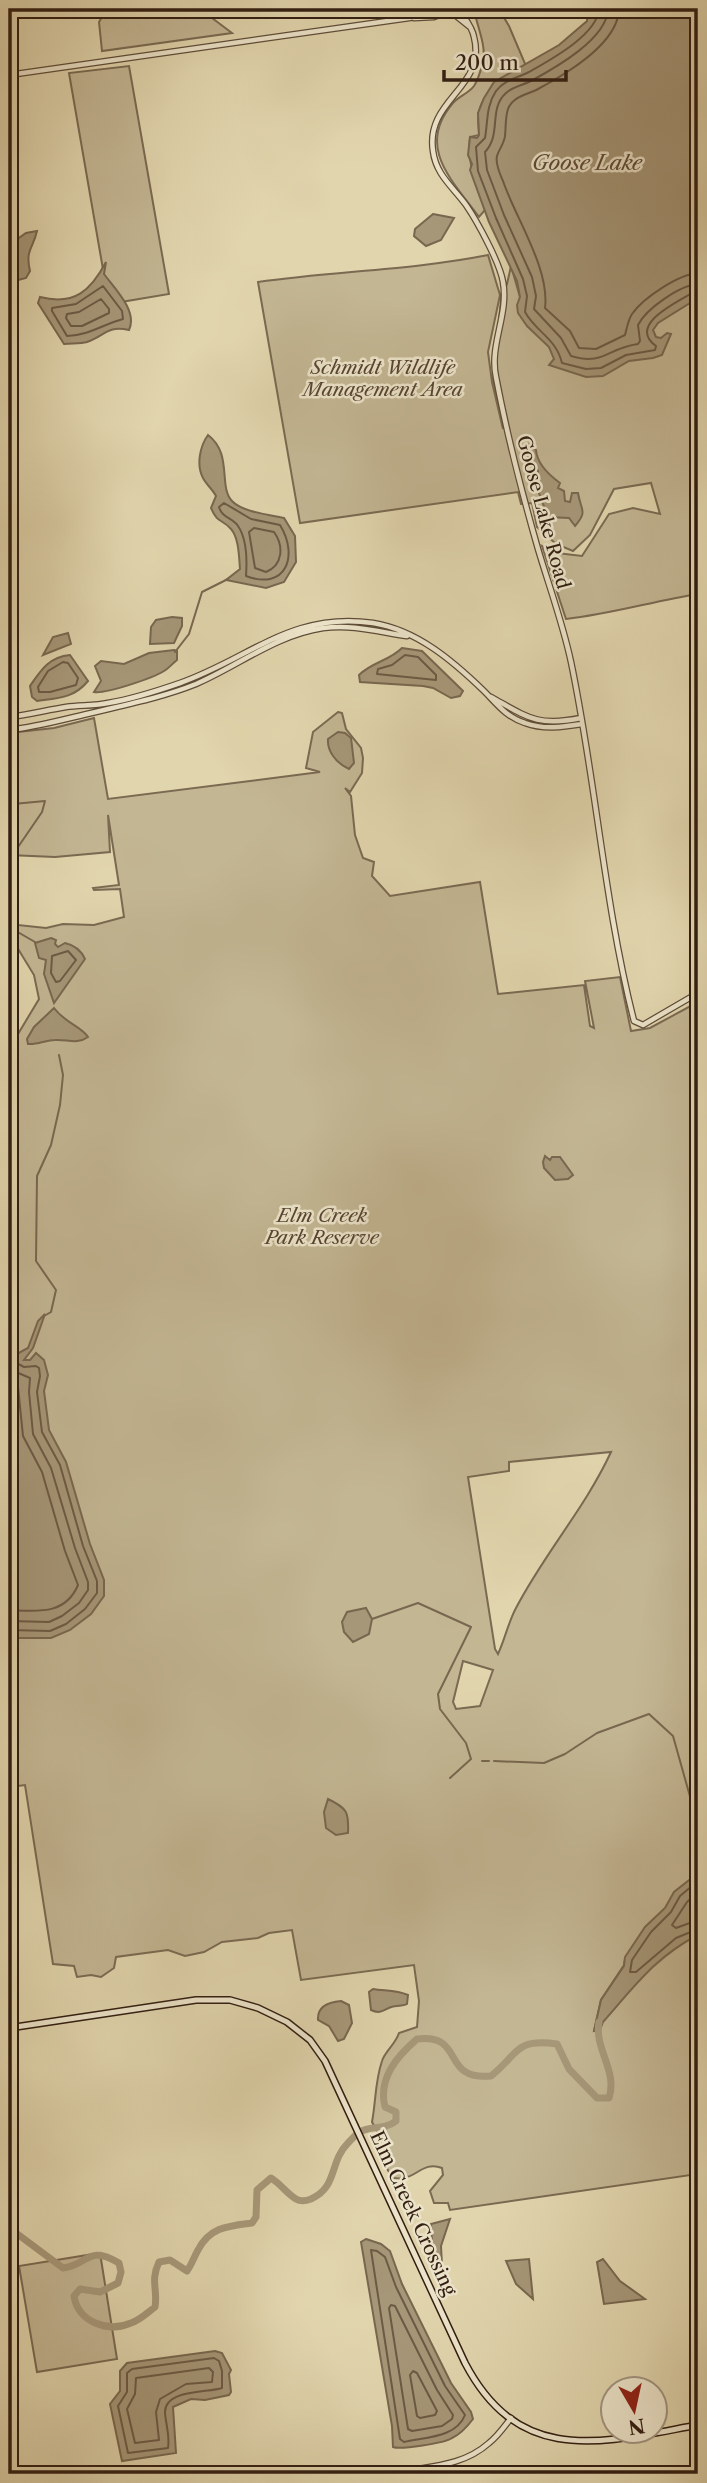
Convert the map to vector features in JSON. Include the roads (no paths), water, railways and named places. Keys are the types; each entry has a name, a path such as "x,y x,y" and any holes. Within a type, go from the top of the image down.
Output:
{"main road":[{"name":"Elm Creek Crossing","path":"9,2028 208,2000 244,2003 287,2022 305,2035 322,2055 469,2370 490,2400 511,2418 548,2436 587,2442 698,2425"}],"street":[{"path":"9,75 409,18 438,9"},
{"path":"409,18 424,19 451,10 470,28"},
{"name":"Goose Lake Road","path":"451,10 470,28 475,43 474,66 468,78 439,114 433,128 432,150 442,176 467,206 502,277 504,296 494,355 495,376 528,510 567,646 582,721 617,943 633,1019 636,1024 643,1025 698,993"},
{"path":"9,716 109,703 158,691 213,670 248,649 282,634 323,623 347,621 374,623 412,637 451,660 489,696 516,713 537,720 582,721"},
{"path":"9,730 63,721 166,694 205,680 275,643 306,632 324,628 357,627 412,637"},
{"path":"391,2474 440,2466 467,2458 489,2444 511,2418"}],"water":[{"name":"Goose Lake","path":"596,9 698,9 698,298 658,323 653,330 656,337 671,334 662,355 629,361 603,376 586,377 549,365 554,359 549,347 527,326 518,313 520,297 517,281 489,222 470,170 472,164 468,155 470,137 477,138 479,135 478,113 494,82 559,45 587,21 587,16"},
{"path":"433,214 454,218 441,240 426,246 414,236 415,229"},
{"path":"37,231 29,254 30,271 26,278 18,280 12,271 9,245 26,233"},
{"path":"106,262 104,274 128,308 131,323 129,330 116,329 87,342 64,344 38,303 40,297 63,299 80,293 94,281"},
{"path":"208,435 220,451 226,487 232,501 249,510 284,518 295,536 296,562 284,582 266,588 226,580 240,569 239,553 234,533 218,519 211,508 216,496 201,473 200,456"},
{"path":"528,444 536,450 544,469 560,483 558,488 564,491 565,501 570,502 572,493 578,493 582,514 575,526 569,518 548,517 537,488 538,471 527,454"},
{"path":"182,618 182,626 174,643 150,644 151,627 156,620"},
{"path":"68,633 71,644 43,655 53,637"},
{"path":"402,648 422,651 463,691 460,696 451,698 433,688 423,686 360,682 359,675"},
{"path":"177,651 177,660 166,670 119,688 94,692 101,681 95,666 101,661 124,664 149,653"},
{"path":"70,655 88,681 83,687 66,696 52,699 37,701 32,697 30,686 42,670 56,658"},
{"path":"338,732 351,738 354,763 349,769 336,760 329,748 328,739"},
{"path":"51,938 56,940 58,947 65,943 74,947 85,959 54,1003 44,974 46,960 39,958 35,943"},
{"path":"54,1008 88,1037 76,1041 55,1040 28,1044 27,1039 34,1027"},
{"path":"545,1156 550,1160 552,1157 560,1157 573,1175 568,1179 555,1180 544,1168"},
{"path":"45,1314 33,1348 24,1360 30,1360 36,1353 44,1360 48,1375 44,1391 49,1430 66,1462 90,1544 104,1580 104,1596 91,1614 70,1630 51,1638 16,1638 9,1636 9,1348 15,1355 28,1348 38,1321"},
{"path":"366,1608 372,1619 369,1634 353,1642 344,1632 342,1622 347,1612"},
{"path":"328,1799 346,1812 348,1833 336,1835 326,1828 324,1812"},
{"path":"698,1873 698,1935 657,1963 603,2022 600,2030 594,2031 601,2000 624,1966 625,1957 645,1927 665,1908 674,1892"},
{"path":"373,1989 408,1995 407,2004 379,2012 371,2010 369,1992"},
{"path":"341,2001 349,2005 352,2023 344,2039 338,2041 329,2026 318,2020 318,2015 325,2006"},
{"path":"450,2219 441,2246 442,2265 432,2243 431,2224"},
{"path":"366,2239 381,2244 390,2251 402,2284 451,2383 471,2412 473,2419 448,2440 413,2447 393,2447 392,2426 361,2242"},
{"path":"529,2259 533,2299 516,2284 506,2261"},
{"path":"603,2259 620,2281 645,2299 604,2304 597,2262"},
{"path":"215,2351 222,2353 231,2370 229,2395 205,2400 191,2399 173,2407 176,2453 122,2461 110,2404 120,2391 120,2371 127,2363"}],"waterway":[{"path":"175,652 189,634 202,592 228,579"},
{"path":"13,804 45,801 42,812 16,850"},
{"path":"9,927 35,942"},
{"path":"44,1316 51,1312 56,1290 36,1261 37,1176 51,1145 60,1105 63,1075 59,1055"},
{"path":"372,1619 418,1603 471,1627 438,1694 440,1709 466,1743 471,1759 450,1778"},
{"path":"494,1761 544,1763 565,1754 597,1733 649,1714 673,1736 698,1825"},
{"path":"482,1761 489,1761"},
{"path":"9,2233 16,2233 63,2268 94,2255 101,2255 119,2263 121,2272 118,2283 100,2292 80,2289 74,2296 81,2313 95,2323 113,2327 131,2323 155,2307 155,2275 159,2262 170,2260 187,2271 208,2236 220,2229 252,2223 256,2217 257,2190 271,2178 298,2200 311,2199 320,2194 330,2181 342,2150 355,2135 396,2121 396,2112 385,2107 384,2087 390,2069 417,2039 432,2039 442,2043 458,2065 475,2076 491,2076 518,2050 532,2043 557,2044 569,2069 597,2098 609,2098 611,2079 598,2032 599,2022"},
{"path":"9,2274 12,2277 9,2291"}],"park label":[{"name":"Schmidt Wildlife Management Area","path":"383,378"},
{"name":"Elm Creek Park Reserve","path":"322,1226"}]}
